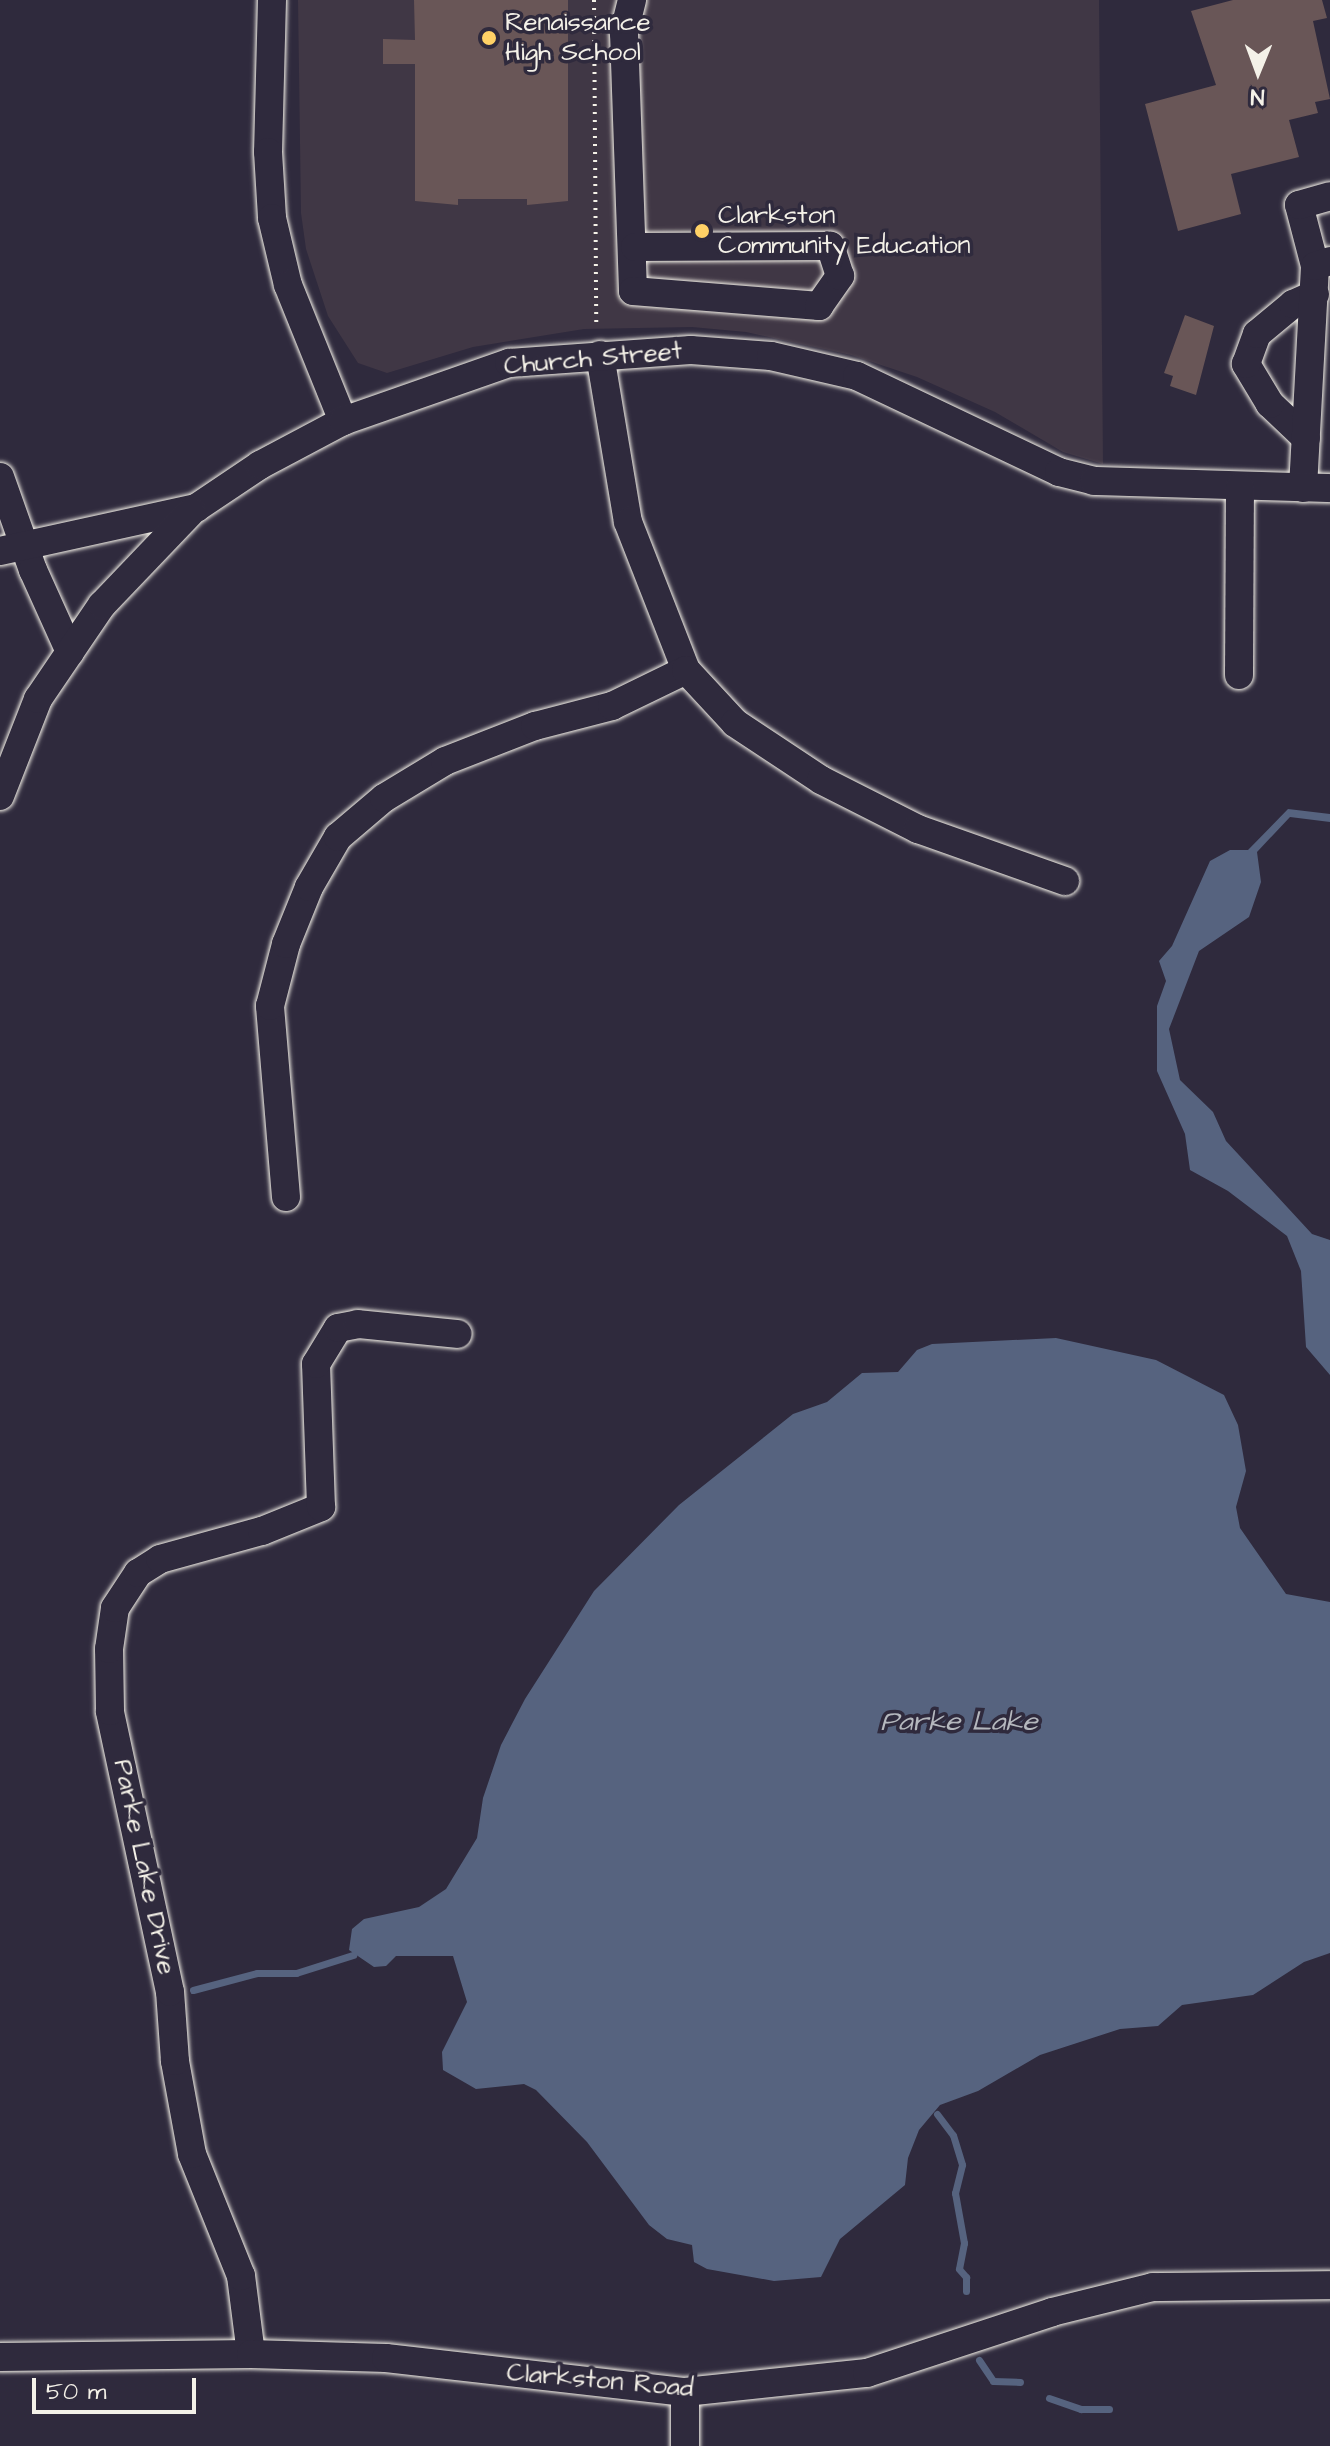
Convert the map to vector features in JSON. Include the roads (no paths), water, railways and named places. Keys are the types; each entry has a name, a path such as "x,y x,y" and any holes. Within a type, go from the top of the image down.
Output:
{"street":[{"path":"272,0 268,152 272,218 288,285 343,421"},
{"path":"632,0 624,33 635,247 633,291 819,306 840,276 830,246 635,247"},
{"path":"1316,488 1306,438 1320,395 1320,274 1299,205 1330,196"},
{"path":"1306,438 1270,404 1246,364 1257,334 1293,304 1320,274"},
{"name":"Church Street","path":"12,548 196,508 260,465 343,421 509,363 600,355 718,352 771,356 842,373 1059,472 1103,482 1316,488"},
{"path":"600,355 628,522 686,670 735,723 821,780 918,829 1065,881"},
{"path":"0,477 12,548 70,652"},
{"path":"1239,675 1240,487"},
{"path":"0,796 38,699 102,605 177,522 196,508"},
{"path":"286,1197 270,1006 286,944 338,837 384,798 445,761 535,726 612,706 686,670"},
{"name":"Parke Lake Drive","path":"251,2354 241,2276 192,2154 175,2061 170,1992 110,1711 109,1649 115,1608 138,1573 160,1559 262,1531 321,1507 322,1449 316,1384 323,1346 338,1328 358,1324 458,1334"},
{"name":"Clarkston Road","path":"0,2357 251,2354 386,2358 685,2392 867,2373 1052,2312 1153,2287 1330,2285"},
{"path":"685,2392 685,2446"}],"water":[{"path":"1288,809 1330,814 1330,822 1290,817 1257,852 1261,882 1249,917 1199,951 1169,1029 1180,1080 1213,1112 1226,1141 1312,1234 1330,1240 1330,1375 1306,1347 1301,1271 1287,1236 1228,1191 1190,1170 1185,1134 1157,1071 1157,1006 1166,981 1159,961 1172,946 1210,861 1230,850 1248,850"},
{"name":"Parke Lake","path":"1056,1338 1156,1360 1224,1395 1238,1425 1246,1471 1236,1507 1240,1528 1286,1594 1330,1602 1330,1953 1304,1962 1253,1995 1182,2005 1158,2026 1120,2029 1040,2055 978,2091 940,2105 919,2130 908,2158 905,2185 840,2239 821,2277 774,2281 707,2269 694,2262 692,2245 667,2239 649,2225 587,2142 536,2090 524,2084 476,2089 443,2070 442,2052 467,2002 453,1956 396,1956 386,1966 374,1967 349,1950 352,1929 364,1919 419,1907 446,1889 477,1838 483,1798 501,1745 525,1699 594,1591 679,1505 793,1414 827,1402 862,1373 898,1372 917,1350 932,1344"}],"waterway":[{"path":"193,1990 257,1973 296,1973 353,1955"},
{"path":"937,2114 953,2135 962,2165 955,2193 964,2243 959,2269 966,2277 966,2291"},
{"path":"979,2360 993,2381 1020,2382"},
{"path":"1049,2398 1081,2409 1109,2409"}],"place":[{"name":"Renaissance High School","path":"489,38"},
{"name":"Clarkston Community Education","path":"702,231"}]}
